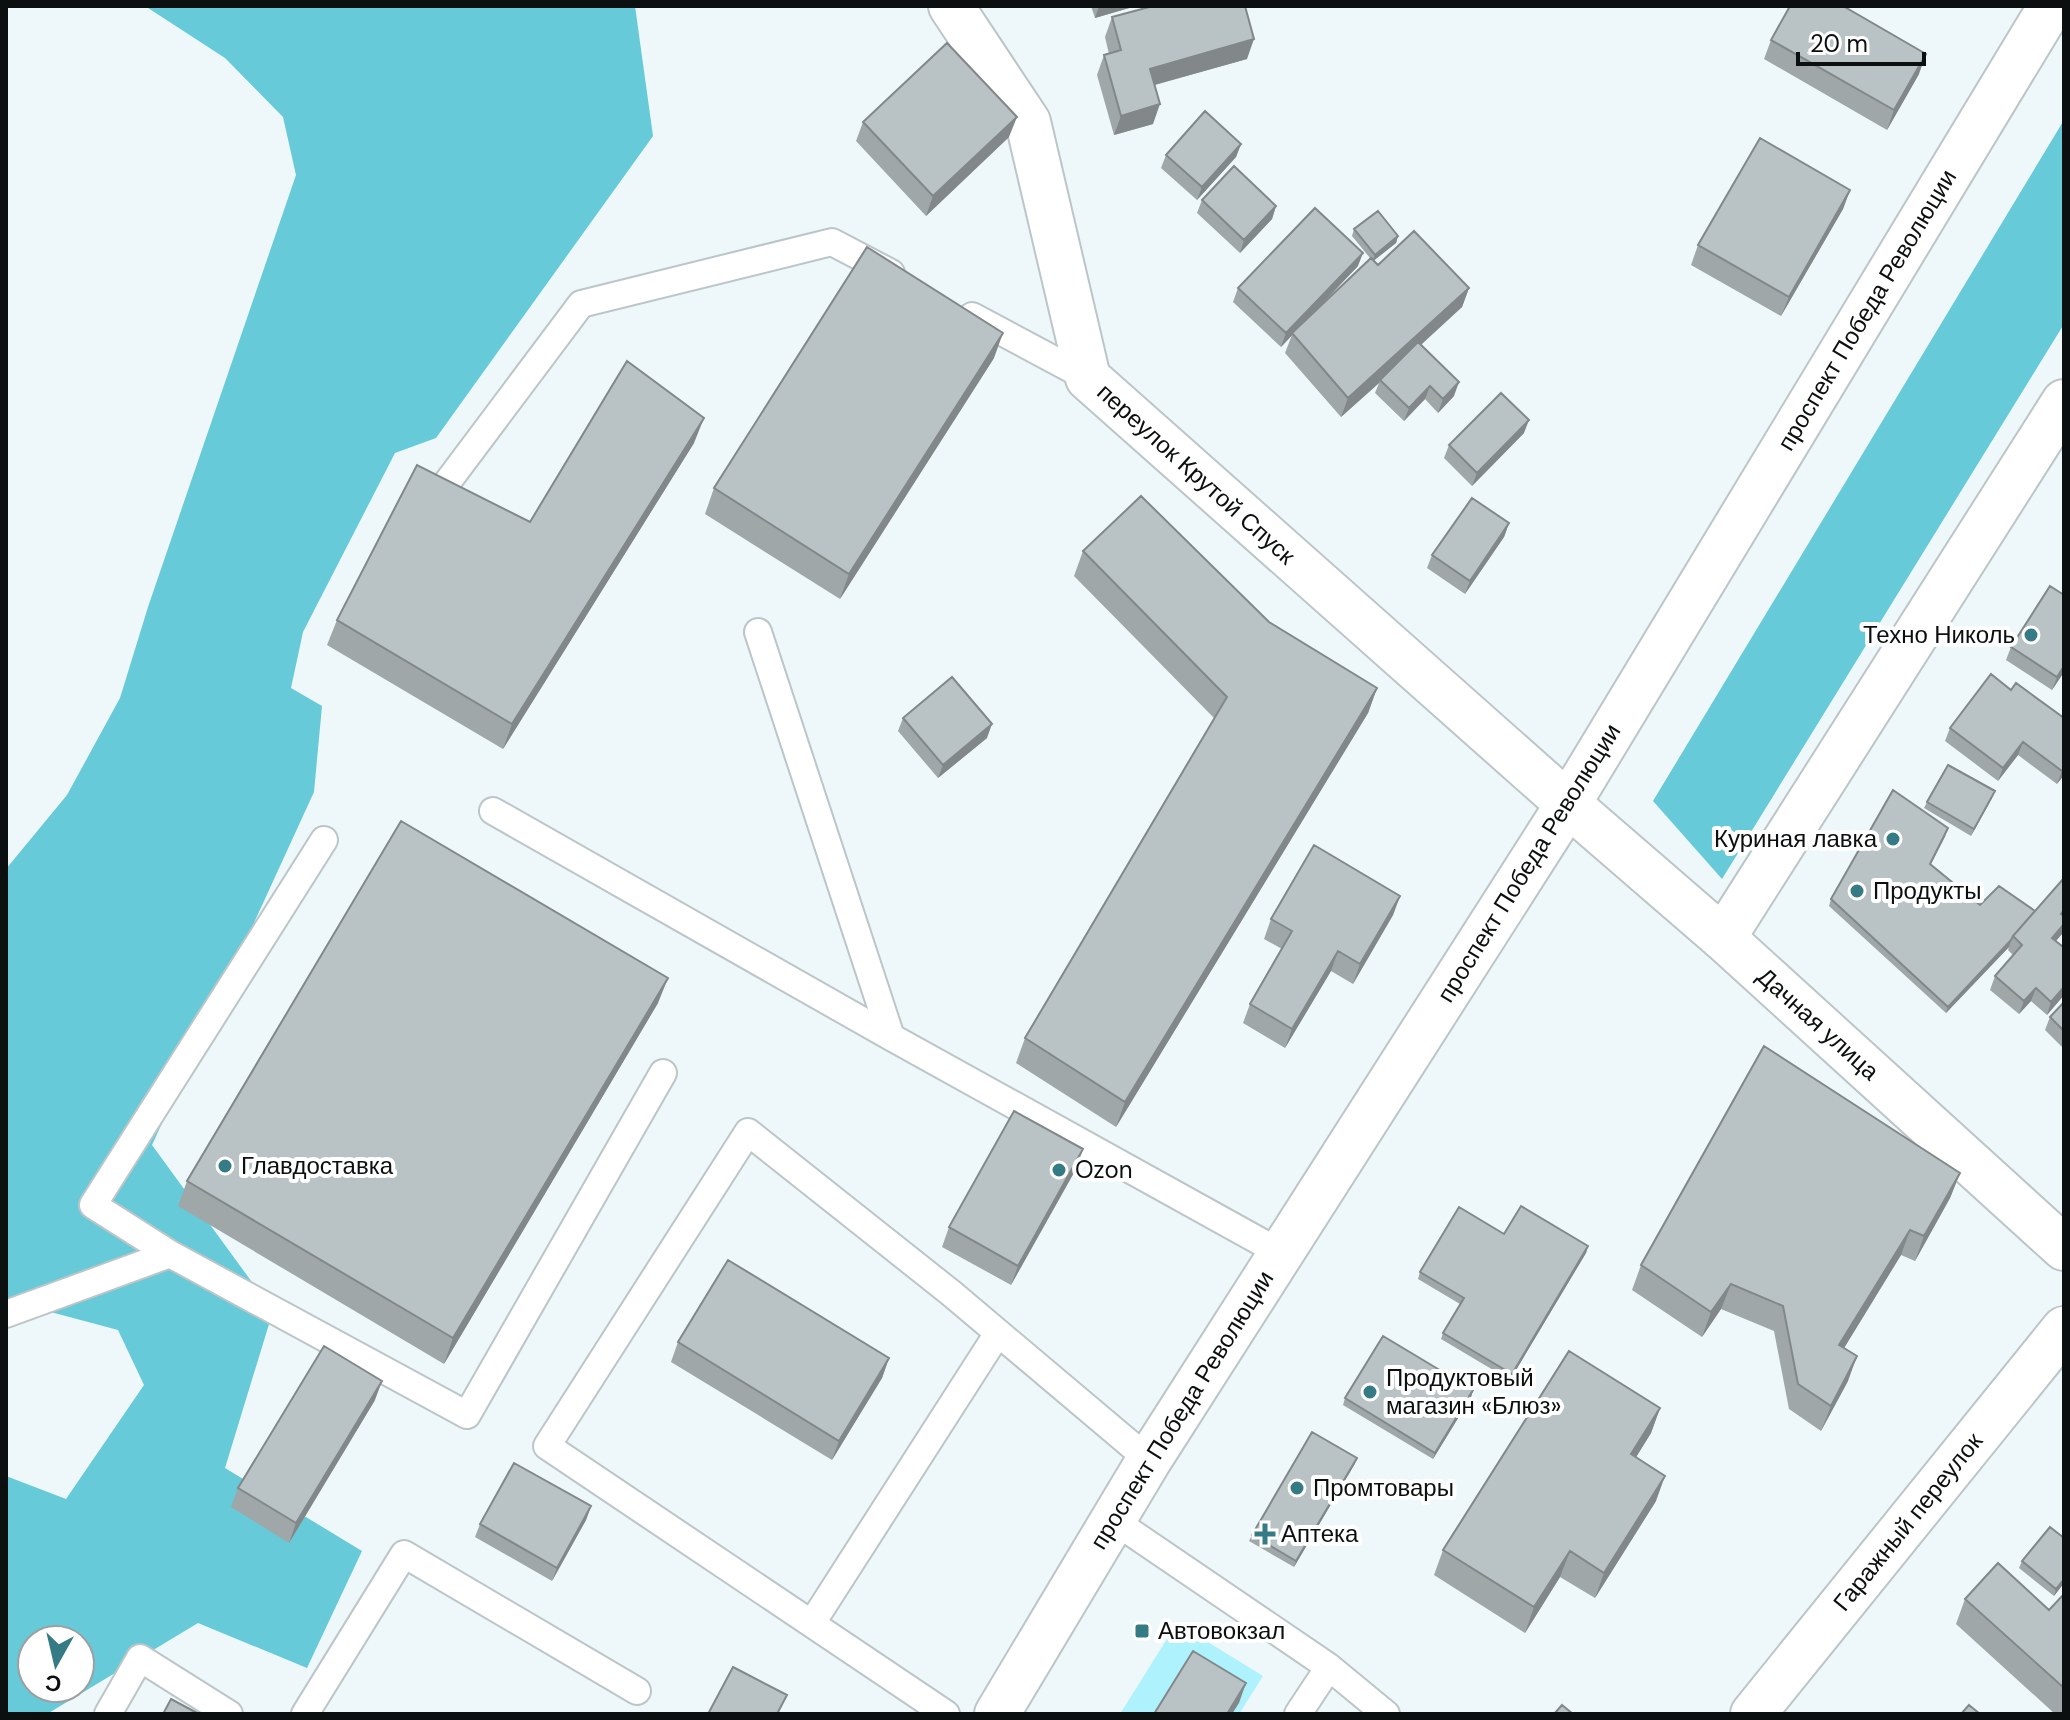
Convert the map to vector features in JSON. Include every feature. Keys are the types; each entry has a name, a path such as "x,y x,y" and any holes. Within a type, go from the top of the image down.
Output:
{"street":[{"name":"переулок Крутой Спуск","path":"951,6 1028,122 1088,378 1568,804"},
{"name":"проспект Победа Революции","path":"997,1714 1149,1460 1568,804 2051,6"},
{"path":"1723,938 2064,402"},
{"name":"Дачная улица","path":"1568,804 1723,938 2064,1248"},
{"name":"Гаражный переулок","path":"1753,1714 2064,1329"}],"lane":[{"path":"446,484 581,304 832,242 913,285"},
{"path":"953,306 1088,378"},
{"path":"758,632 891,1037"},
{"path":"493,811 891,1037 1281,1253"},
{"path":"324,840 93,1205 170,1254 467,1415 663,1073"},
{"path":"946,1714 547,1446 748,1132 951,1293 1149,1460"},
{"path":"6,1314 170,1254"},
{"path":"812,1623 998,1333"},
{"path":"1113,1520 1329,1667 1386,1714"},
{"path":"305,1714 404,1554 637,1691"},
{"path":"108,1714 140,1658 229,1714"},
{"path":"1298,1714 1329,1667"}],"shaded area":[{"path":"145,6 635,6 653,136 436,438 395,453 303,632 291,688 322,706 314,792 152,1145 273,1311 225,1468 362,1551 307,1668 198,1623 96,1684 96,1624 16,1624 16,1704 64,1704 47,1714 6,1714 6,1476 66,1499 144,1385 118,1330 32,1307 6,1329 6,869 67,795 120,698 148,607 296,175 283,117 225,58"},
{"path":"2064,120 2064,324 1722,879 1653,801"},
{"path":"1177,1623 1263,1676 1239,1714 1120,1714"}],"building":[{"path":"1153,6 1245,6 1254,39 1150,69 1160,104 1121,116 1104,55 1121,50 1112,17"},
{"path":"1790,6 1843,6 1926,54 1894,110 1771,40"},
{"path":"947,43 1017,117 933,196 863,122"},
{"path":"1205,111 1241,144 1202,187 1166,155"},
{"path":"1760,138 1850,190 1789,297 1698,245"},
{"path":"1234,166 1276,206 1244,240 1202,200"},
{"path":"1315,208 1363,253 1286,333 1238,288"},
{"path":"1378,211 1398,236 1375,255 1354,229"},
{"path":"1414,231 1469,288 1348,398 1292,333 1371,258 1378,265"},
{"path":"867,247 1003,333 849,574 714,488"},
{"path":"1418,342 1459,382 1443,399 1430,386 1409,408 1380,380"},
{"path":"627,361 704,418 512,724 337,620 417,465 530,522"},
{"path":"1501,393 1529,420 1477,473 1449,445"},
{"path":"1141,496 1269,622 1377,688 1125,1102 1025,1038 1227,697 1083,551"},
{"path":"1472,498 1509,523 1470,581 1432,555"},
{"path":"2050,586 2064,595 2064,666 2057,677 2011,647"},
{"path":"1991,674 2011,690 2016,683 2064,718 2062,771 2023,742 2003,768 1950,728"},
{"path":"952,677 992,724 943,765 903,718"},
{"path":"1948,765 1995,791 1974,829 1927,802"},
{"path":"1893,790 1948,828 1930,864 1980,905 1999,886 2035,911 1948,1007 1831,899"},
{"path":"401,821 668,978 453,1338 187,1181"},
{"path":"1314,845 1400,896 1360,964 1338,951 1292,1029 1250,1004 1292,931 1271,919"},
{"path":"2064,878 2064,910 2061,914 2064,924 2052,938 2064,945 2064,987 2051,1002 2036,988 2024,1001 1995,976 2022,945 2013,936"},
{"path":"2064,1002 2064,1031 2050,1017"},
{"path":"1764,1046 1960,1173 1924,1236 1910,1230 1839,1345 1857,1356 1831,1406 1798,1384 1783,1306 1731,1284 1711,1312 1641,1265"},
{"path":"1014,1111 1083,1149 1018,1266 949,1227"},
{"path":"1521,1206 1588,1246 1512,1374 1443,1333 1464,1298 1420,1272 1459,1207 1504,1234"},
{"path":"728,1260 889,1358 839,1441 678,1342"},
{"path":"1383,1336 1473,1390 1435,1453 1345,1398"},
{"path":"324,1346 382,1381 296,1523 238,1488"},
{"path":"1569,1351 1660,1408 1631,1454 1665,1476 1604,1573 1570,1551 1534,1607 1443,1550"},
{"path":"1312,1432 1357,1458 1296,1561 1252,1535"},
{"path":"514,1463 591,1506 557,1568 480,1524"},
{"path":"2050,1527 2064,1538 2064,1579 2056,1589 2022,1561"},
{"path":"1998,1563 2049,1610 2064,1594 2064,1688 1965,1599"},
{"path":"1193,1651 1246,1683 1227,1714 1154,1714"},
{"path":"733,1667 787,1695 777,1714 708,1714"},
{"path":"171,1699 199,1714 163,1714"},
{"path":"1562,1705 1573,1714 1554,1714"},
{"path":"1969,1705 1980,1714 1961,1714"}],"place":[{"name":"Техно Николь","path":"2031,635"},
{"name":"Куриная лавка","path":"1893,839"},
{"name":"Продукты","path":"1857,891"},
{"name":"Главдоставка","path":"225,1166"},
{"name":"Ozon","path":"1059,1170"},
{"name":"Продуктовый магазин «Блюз»","path":"1370,1392"},
{"name":"Промтовары","path":"1297,1488"},
{"name":"Аптека","path":"1265,1534"},
{"name":"Автовокзал","path":"1142,1631"}]}
